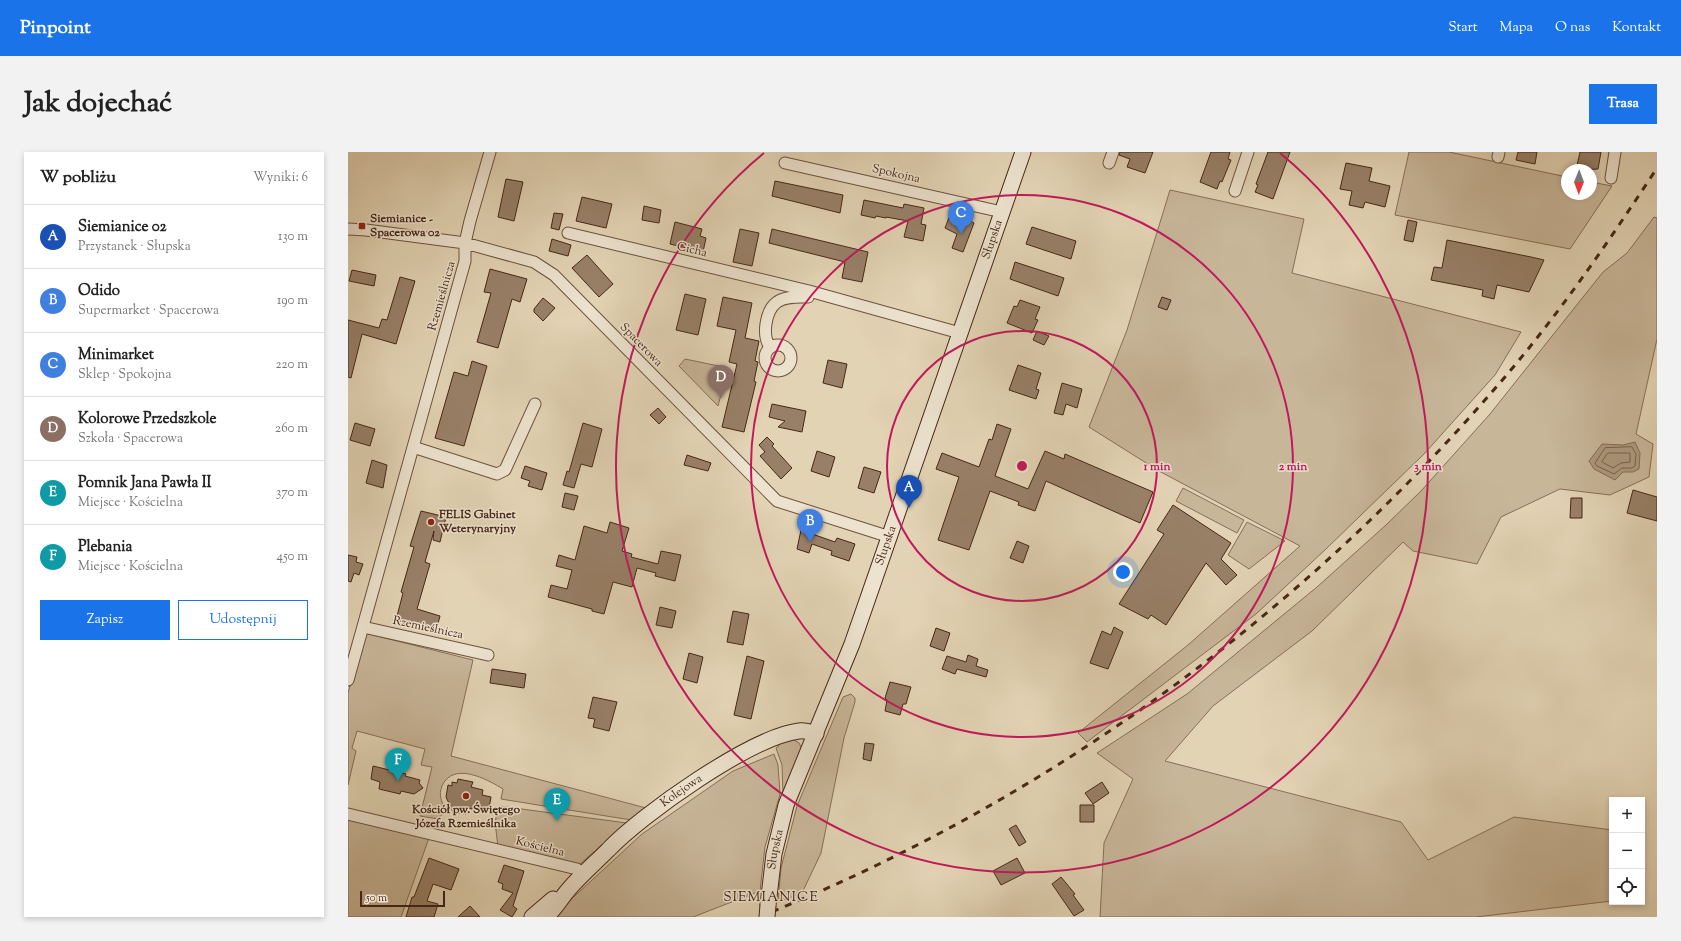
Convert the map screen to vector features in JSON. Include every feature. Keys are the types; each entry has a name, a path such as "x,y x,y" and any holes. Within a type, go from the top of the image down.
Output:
{"main road":[{"name":"Słupska","path":"768,911 774,854 782,818 848,657 1023,152"},
{"name":"Kolejowa","path":"569,889 608,850 647,817 731,759 753,747 791,732 805,731 816,734"},
{"path":"532,917 548,902 569,889"},
{"path":"546,917 555,909 569,889"}],"street":[{"name":"Rzemieślnicza","path":"348,680 465,260 465,243 490,152"},
{"path":"1109,163 1113,152"},
{"path":"1235,191 1248,152"},
{"path":"1611,178 1615,152"},
{"name":"Spokojna","path":"785,162 1002,212"},
{"name":"Spacerowa","path":"348,229 465,243 534,262 554,275 776,501 890,537"},
{"name":"Cicha","path":"568,233 809,291 960,333"},
{"path":"770,347 767,343 765,332 773,306 783,299 808,297 809,291"},
{"path":"413,447 497,474 501,473 504,470 535,404"},
{"name":"Rzemieślnicza","path":"363,627 488,655"},
{"name":"Kościelna","path":"348,814 577,870 584,875"}],"shaded area":[{"path":"1409,152 1449,152 1561,176 1561,200 1597,200 1597,183 1612,186 1570,249 1395,215"},
{"path":"1170,190 1304,219 1292,273 1521,332 1495,375 1424,454 1326,549 1256,614 1087,742 1078,733 1188,645 1300,546 1159,471 1089,427 1127,330"},
{"path":"1654,217 1657,218 1657,339 1636,434 1653,444 1649,477 1610,495 1560,489 1501,517 1477,564 1413,551 1403,542 1312,631 1213,706 1165,761 1401,822 1428,860 1514,817 1609,830 1609,901 1476,917 1100,917 1104,843 1133,779 1097,753 1187,694 1317,587 1386,525 1421,491 1490,414 1603,272 1627,253"},
{"path":"685,359 728,368 718,406 679,366"},
{"path":"1183,488 1244,520 1237,533 1176,501"},
{"path":"1247,522 1285,541 1249,569 1228,555"},
{"path":"365,633 473,660 451,756 646,808 631,820 501,799 503,789 480,777 462,773 447,779 442,786 440,796 446,810 438,819 420,816 432,767 421,765 425,749 357,731 352,748 356,751 348,785 348,693"},
{"path":"851,694 855,698 855,702 844,738 821,853 802,893 778,902 781,868 797,806 843,697"},
{"path":"794,740 799,743 802,749 783,795 782,765 776,748 779,746 778,743"},
{"path":"774,754 778,765 780,794 765,847 760,891 693,917 552,917 642,834 733,771"},
{"path":"499,806 627,823 580,864 572,863 498,847 495,822"},
{"path":"348,817 430,835 401,917 348,917"}],"water":[{"path":"1635,442 1640,453 1639,469 1633,472 1623,472 1615,480 1594,469 1589,461 1602,444 1623,445"}],"building":[{"path":"1120,152 1153,152 1145,173 1127,167 1130,159 1119,155"},
{"path":"1211,152 1230,152 1228,159 1231,160 1222,182 1220,181 1217,189 1200,182"},
{"path":"1268,152 1290,152 1273,199 1255,192 1258,185 1256,184"},
{"path":"1518,152 1537,152 1535,164 1516,160"},
{"path":"1580,152 1601,152 1598,169 1597,164 1577,164"},
{"path":"1346,163 1372,168 1369,181 1390,186 1385,207 1365,202 1363,208 1349,205 1352,191 1340,189"},
{"path":"506,179 523,182 514,221 498,217"},
{"path":"775,181 843,195 840,213 772,196"},
{"path":"582,197 612,204 606,228 576,221"},
{"path":"864,200 903,208 904,204 924,208 921,224 926,225 923,241 904,237 908,221 876,216 875,218 861,215"},
{"path":"644,206 661,210 659,223 642,220"},
{"path":"554,213 563,214 559,230 551,228"},
{"path":"950,215 957,217 962,216 974,223 963,252 952,248 957,234 945,228"},
{"path":"1408,220 1417,222 1413,242 1404,240"},
{"path":"675,222 702,229 700,236 706,238 703,252 670,244"},
{"path":"1032,227 1076,241 1071,259 1026,244"},
{"path":"740,229 759,233 752,266 733,262"},
{"path":"772,229 868,252 862,282 842,278 845,262 769,243"},
{"path":"552,239 571,245 568,256 549,251"},
{"path":"1447,240 1544,260 1529,292 1497,285 1494,299 1482,296 1483,290 1431,280 1434,267 1442,268"},
{"path":"587,255 613,284 599,297 572,268"},
{"path":"1015,262 1064,278 1058,296 1010,279"},
{"path":"490,269 527,279 520,302 512,299 498,348 477,342 491,293 484,292"},
{"path":"352,270 376,275 374,286 349,281"},
{"path":"400,277 415,281 396,344 362,334 351,378 348,377 348,320 379,328 382,319 387,320"},
{"path":"685,294 706,299 698,335 676,330"},
{"path":"723,297 752,303 745,338 759,341 755,361 758,362 754,381 756,382 744,432 722,427 737,364 729,362 736,330 717,326"},
{"path":"1162,297 1171,300 1167,310 1158,307"},
{"path":"543,298 555,308 543,321 534,312 534,309"},
{"path":"1020,300 1040,307 1035,319 1038,320 1032,333 1007,323 1014,306 1017,307"},
{"path":"1037,331 1049,336 1044,345 1033,340"},
{"path":"828,360 847,364 842,388 823,383"},
{"path":"472,361 487,366 464,446 435,438 454,372 468,376"},
{"path":"1018,365 1041,373 1036,389 1039,390 1036,399 1009,390"},
{"path":"1062,383 1082,389 1077,408 1066,404 1063,415 1054,413"},
{"path":"772,404 806,411 802,432 778,427 785,421 769,417"},
{"path":"658,408 666,417 659,424 650,415"},
{"path":"355,423 375,429 370,446 350,440"},
{"path":"583,423 602,429 592,467 581,464 574,488 563,485 567,471 569,472"},
{"path":"997,424 1011,429 995,476 1028,489 1045,451 1064,459 1065,454 1153,492 1140,523 1046,481 1035,511 1018,505 1019,502 990,491 969,550 938,540 959,477 936,469 942,453 979,467 989,439 992,440"},
{"path":"767,437 774,444 772,446 792,468 781,479 760,456 765,452 759,445"},
{"path":"817,451 835,457 829,477 811,471"},
{"path":"687,455 711,463 708,471 684,465"},
{"path":"372,460 387,465 383,488 366,483"},
{"path":"525,466 547,473 542,490 528,486 530,481 521,478"},
{"path":"864,467 881,472 874,493 858,488"},
{"path":"1633,490 1657,497 1657,521 1627,513"},
{"path":"565,493 578,496 574,510 562,507"},
{"path":"1571,498 1582,498 1582,518 1570,518"},
{"path":"1173,505 1231,543 1221,559 1237,575 1226,585 1206,563 1166,625 1151,615 1148,619 1119,604 1164,534 1157,530"},
{"path":"421,511 446,517 440,542 433,540 434,531 425,562 430,564 417,609 440,616 436,631 396,620 403,593 401,592 414,547 410,546"},
{"path":"610,522 629,528 622,551 632,554 631,557 658,564 661,551 681,555 675,581 655,576 656,573 637,568 632,587 613,582 604,614 592,611 592,609 548,597 551,585 567,589 572,570 556,566 559,555 575,560 584,526 607,533"},
{"path":"801,530 835,542 837,538 855,544 849,561 831,555 832,551 812,544 809,553 797,549"},
{"path":"1017,541 1029,546 1023,563 1010,558"},
{"path":"348,555 357,557 356,562 363,564 359,575 354,573 351,582 348,581"},
{"path":"660,607 676,611 672,628 656,625"},
{"path":"733,611 749,614 743,645 727,642"},
{"path":"1114,627 1123,632 1108,669 1090,663 1102,631 1111,635"},
{"path":"936,628 950,633 944,651 930,646"},
{"path":"689,653 703,657 697,683 683,679"},
{"path":"968,655 978,659 976,666 988,670 986,677 957,669 955,674 942,669 947,656 966,662"},
{"path":"747,656 764,661 751,719 734,715"},
{"path":"492,669 526,674 524,688 490,683"},
{"path":"890,682 911,687 906,704 903,704 900,715 885,711 887,700 885,698"},
{"path":"593,697 617,702 609,731 593,727 595,719 588,718"},
{"path":"865,743 874,744 871,761 863,759"},
{"path":"373,766 406,774 405,776 420,780 419,783 423,788 414,794 401,791 400,794 379,789 380,782 371,779"},
{"name":"Kościół pw. Świętego Józefa Rzemieślnika","path":"458,779 473,782 471,787 483,790 482,795 491,797 489,808 479,806 478,810 467,808 466,814 453,812 446,797 448,785 452,786 452,782 457,783"},
{"path":"1102,782 1109,793 1093,804 1085,793"},
{"path":"1080,805 1094,805 1094,822 1080,822"},
{"path":"1016,825 1026,842 1019,846 1009,829"},
{"path":"429,858 459,869 451,890 433,884 427,901 438,904 434,917 406,917 412,897 414,897"},
{"path":"1017,858 1025,873 1001,885 993,871"},
{"path":"504,865 524,871 513,906 517,909 512,917 500,910 513,893 502,889 503,884 498,882"},
{"path":"1061,877 1075,894 1073,895 1084,910 1074,916 1052,884"},
{"path":"470,906 480,917 458,917"}],"railway":[{"path":"759,917 867,870 971,816 1071,756 1168,690 1260,618 1348,541 1432,458 1510,371 1530,347 1586,272 1657,168"}],"place":[{"name":"Siemianice - Spacerowa 02","path":"362,226"},
{"name":"Minimarket","path":"961,234"},
{"name":"Kolorowe Przedszkole","path":"721,398"},
{"name":"Siemianice 02","path":"909,508"},
{"name":"FELIS Gabinet Weterynaryjny","path":"431,522"},
{"name":"Odido","path":"810,542"},
{"name":"Plebania","path":"398,781"},
{"name":"Kościół pw. Świętego Józefa Rzemieślnika","path":"466,796"},
{"name":"Pomnik Jana Pawła II","path":"557,821"}],"district":[{"name":"SIEMIANICE","path":"771,898"}]}
